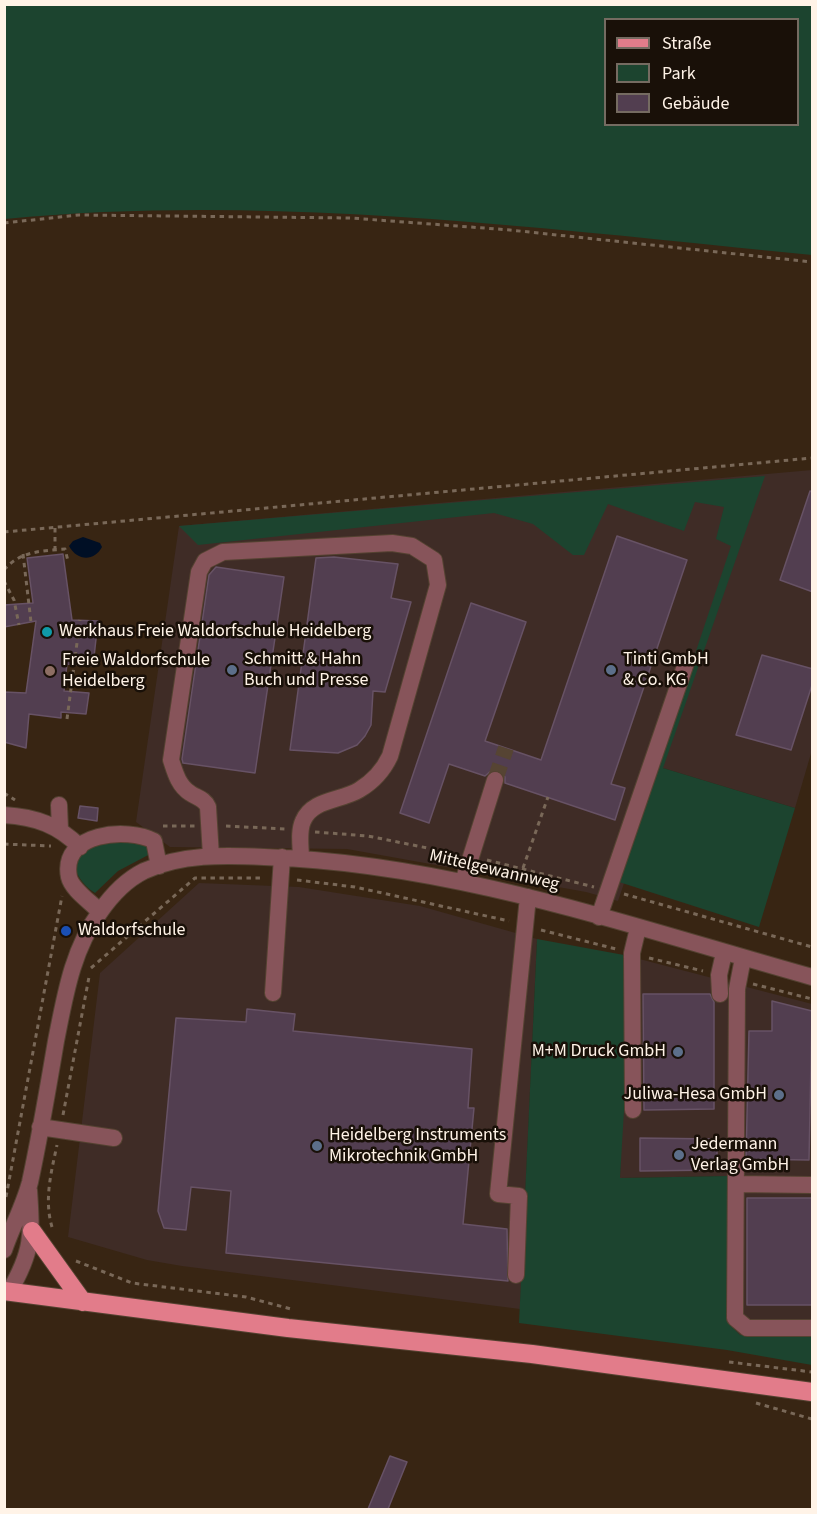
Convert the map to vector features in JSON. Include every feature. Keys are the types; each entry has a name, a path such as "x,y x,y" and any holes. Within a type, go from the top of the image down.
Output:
{"main road":[{"path":"32,1231 82,1302"},
{"path":"7,1292 288,1328 532,1354 813,1392"},
{"path":"771,1388 813,1403"}],"street":[{"path":"211,855 206,801 189,793 178,781 171,760 199,572 205,561 223,552 392,543 412,546 424,551 434,560 438,585 390,756 382,771 371,782 358,791 315,807 303,820 301,859"},
{"path":"599,917 686,663"},
{"path":"463,882 495,780"},
{"path":"59,805 60,829"},
{"path":"4,815 30,817 60,829 75,845"},
{"path":"75,845 102,835 147,837 154,842 159,866"},
{"path":"75,845 69,877 73,885 100,912"},
{"name":"Mittelgewannweg","path":"4,1250 29,1186 69,976 84,938 100,912 130,880 159,866 211,855 282,857 401,870 528,897 813,977"},
{"path":"273,993 282,857"},
{"path":"516,1275 519,1196 498,1194 528,897"},
{"path":"633,1110 632,953 638,928"},
{"path":"720,994 719,975 724,953"},
{"path":"743,958 738,980 735,1318 747,1328 813,1328"},
{"path":"40,1127 114,1138"},
{"path":"736,1184 813,1185"},
{"name":"Mittelgewannweg","path":"7,1292 26,1264 32,1231 29,1186"}],"path":[{"path":"4,223 79,215 351,218 510,230 813,262"},
{"path":"4,532 813,458"},
{"path":"54,528 55,550"},
{"path":"4,570 15,558 23,554 65,549 68,561"},
{"path":"23,554 32,622"},
{"path":"4,581 14,600 19,625"},
{"path":"67,719 80,620"},
{"path":"523,868 548,797"},
{"path":"4,844 75,845"},
{"path":"54,1234 48,1212 49,1185 90,969 195,878 281,879 355,887 525,925 719,975"},
{"path":"6,1201 64,888"},
{"path":"738,980 813,999"},
{"path":"71,1258 132,1283 246,1298 297,1311"},
{"path":"719,1360 813,1372"}],"shaded area":[{"path":"812,470 812,750 795,808 663,768 618,901 586,892 347,849 170,847 136,822 179,526"},
{"path":"199,883 299,887 420,906 537,939 520,1309 182,1266 147,1260 68,1237 100,973"},
{"path":"624,955 812,1004 812,1356 729,1343 731,1176 620,1178"}],"green space":[{"path":"5,4 812,5 812,255 510,225 409,218 308,212 206,210 105,212 5,219"},
{"path":"765,476 663,768 795,808 759,927 619,882 731,546 716,539 724,507 695,502 684,531 608,504 584,555 573,555 533,524 494,513 198,545 179,526"},
{"path":"114,840 149,845 152,853 118,871 95,893 77,874 75,862 86,849"},
{"path":"537,939 624,955 624,1110 620,1178 727,1176 727,1312 732,1327 740,1335 812,1336 812,1365 727,1350 519,1323"}],"water":[{"path":"83,537 100,543 102,547 99,552 86,558 76,555 69,546 73,541"}],"building":[{"path":"810,491 813,492 813,592 780,580"},
{"name":"Tinti GmbH & Co. KG","path":"617,536 687,560 611,784 625,788 615,820 505,783 505,777 499,770 492,770 485,776 449,764 429,823 400,813 471,603 526,622 485,741 541,760"},
{"name":"Werkhaus Freie Waldorfschule Heidelberg","path":"63,554 72,620 98,621 93,666 67,664 64,691 89,693 86,714 61,712 61,718 29,714 26,748 4,742 4,692 26,693 36,621 4,627 4,605 33,603 27,558"},
{"path":"334,557 398,564 391,598 411,602 385,692 373,691 371,725 365,736 357,745 338,753 290,750 316,558"},
{"name":"Schmitt & Hahn Buch und Presse","path":"216,567 284,577 255,773 183,763 182,759 209,575"},
{"path":"762,655 813,669 813,682 791,750 736,735"},
{"path":"80,806 98,808 97,821 78,818"},
{"name":"M+M Druck GmbH","path":"643,994 710,994 714,1002 714,1109 644,1110"},
{"name":"Juliwa-Hesa GmbH","path":"772,1001 812,1011 809,1160 746,1159 749,1031 772,1031"},
{"name":"Heidelberg Instruments Mikrotechnik GmbH","path":"247,1009 295,1014 293,1031 472,1049 468,1108 474,1108 463,1224 507,1229 508,1281 226,1253 231,1191 191,1187 186,1230 164,1228 158,1211 176,1018 246,1022"},
{"name":"Jedermann Verlag GmbH","path":"640,1138 717,1139 717,1170 640,1171"},
{"path":"747,1198 813,1198 813,1305 747,1305"},
{"path":"390,1456 407,1462 388,1509 368,1509"}],"tunnel":[{"path":"495,780 506,748"}],"place":[{"name":"Werkhaus Freie Waldorfschule Heidelberg","path":"47,632"},
{"name":"Schmitt & Hahn Buch und Presse","path":"232,670"},
{"name":"Tinti GmbH & Co. KG","path":"611,670"},
{"name":"Freie Waldorfschule Heidelberg","path":"50,671"},
{"name":"Waldorfschule","path":"66,931"},
{"name":"M+M Druck GmbH","path":"678,1052"},
{"name":"Juliwa-Hesa GmbH","path":"779,1095"},
{"name":"Heidelberg Instruments Mikrotechnik GmbH","path":"317,1146"},
{"name":"Jedermann Verlag GmbH","path":"679,1155"}]}
